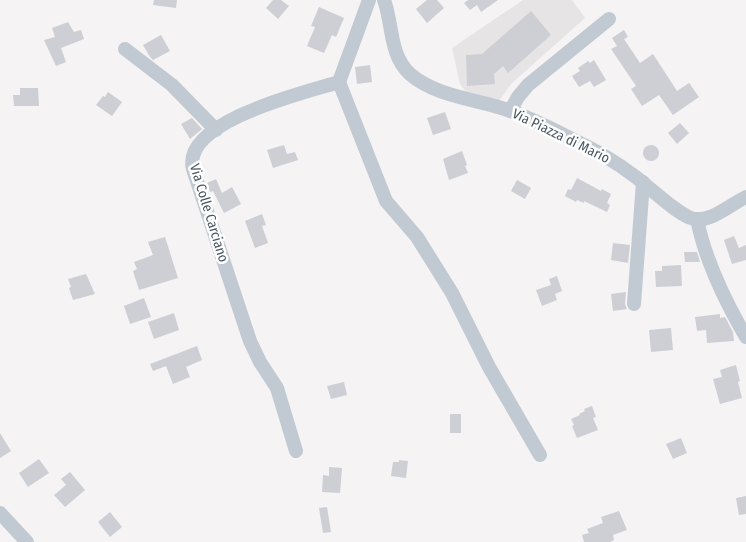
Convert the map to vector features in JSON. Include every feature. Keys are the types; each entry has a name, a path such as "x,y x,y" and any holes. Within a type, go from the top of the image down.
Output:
{"street":[{"path":"369,0 339,82 386,201 417,237 452,293 489,366 540,455"},
{"name":"Via Piazza di Mario","path":"384,0 398,56 410,74 441,90 510,111 552,129 597,152 643,182 678,211 697,219"},
{"path":"510,111 528,84 609,19"},
{"path":"125,49 172,85 216,130"},
{"name":"Via Colle Carciano","path":"296,451 277,388 260,362 250,341 193,169 192,160 195,151 216,130 232,119 249,111 339,82"},
{"path":"634,304 643,182"},
{"path":"746,197 713,215 697,219 703,241 719,282 732,312 746,336"},
{"path":"0,513 27,542"}],"shaded area":[{"path":"523,0 572,0 585,18 511,84 499,101 466,92 460,84 452,48"}],"building":[{"path":"154,0 177,0 176,8 153,5"},
{"path":"273,0 281,0 289,6 278,19 266,8"},
{"path":"427,0 437,0 444,8 427,23 416,9"},
{"path":"468,0 498,0 481,12 477,5 470,10 464,3"},
{"path":"319,7 344,18 336,37 332,35 324,53 307,46 315,27 311,26"},
{"path":"531,11 551,35 508,73 503,66 494,74 495,84 467,86 466,55 482,54"},
{"path":"68,22 74,32 81,30 84,39 61,48 66,62 56,66 44,40 55,37 52,28"},
{"path":"624,30 628,37 624,39 640,63 653,54 677,91 689,83 699,97 673,115 659,95 642,106 631,89 636,86 611,49 617,46 612,38"},
{"path":"161,35 170,51 153,60 143,45"},
{"path":"594,60 606,80 594,87 590,81 579,87 572,76 580,71 578,68 588,61 590,63"},
{"path":"370,65 372,82 357,84 355,67"},
{"path":"20,88 38,88 39,106 14,106 13,95 20,95"},
{"path":"108,92 122,102 112,116 96,105"},
{"path":"445,112 451,129 433,135 427,118"},
{"path":"192,118 202,129 190,139 181,124"},
{"path":"680,123 689,133 677,144 668,133"},
{"path":"284,145 287,154 295,152 298,160 273,168 267,150"},
{"path":"651,145 659,153 651,161 643,153"},
{"path":"462,151 468,173 449,180 443,159"},
{"path":"577,178 601,191 602,189 611,194 607,203 610,205 607,212 584,201 584,203 577,200 576,202 565,196 568,189 571,190"},
{"path":"216,179 222,193 232,187 241,204 224,213 213,191 210,192 207,183"},
{"path":"517,180 531,188 525,199 511,191"},
{"path":"262,214 266,225 262,226 268,243 255,248 245,221"},
{"path":"734,236 739,248 746,245 746,260 732,264 724,240"},
{"path":"165,237 178,278 139,290 133,271 137,269 134,262 153,255 148,242"},
{"path":"613,243 630,245 628,263 611,260"},
{"path":"684,252 697,252 700,262 685,262"},
{"path":"681,265 682,286 656,287 655,271 662,271 662,266"},
{"path":"86,274 95,294 73,300 68,279"},
{"path":"557,276 562,291 555,294 557,300 542,306 536,290 551,285 549,279"},
{"path":"626,292 625,304 627,309 613,311 611,294"},
{"path":"144,298 151,317 130,324 124,306"},
{"path":"174,313 179,330 154,339 148,322"},
{"path":"720,314 720,318 725,317 733,332 734,341 707,343 706,330 697,331 695,317"},
{"path":"671,328 673,350 651,352 649,330"},
{"path":"197,346 202,360 186,367 190,377 173,384 166,366 153,371 150,364"},
{"path":"736,365 742,398 720,404 713,379 722,377 720,370"},
{"path":"344,382 347,395 331,399 327,386"},
{"path":"592,406 596,417 593,418 598,430 577,438 571,419 580,415 585,411 584,409"},
{"path":"450,414 461,414 461,433 450,433"},
{"path":"0,433 11,451 0,458"},
{"path":"681,438 687,453 673,459 666,444"},
{"path":"39,459 49,473 28,487 19,473"},
{"path":"399,460 408,461 406,478 391,476 393,462 399,462"},
{"path":"329,467 342,468 340,493 322,492 323,475 329,476"},
{"path":"70,472 85,490 65,507 54,495 66,485 61,479"},
{"path":"746,496 746,514 739,515 736,498"},
{"path":"327,507 331,532 323,533 319,508"},
{"path":"619,511 627,530 613,535 614,540 610,542 584,542 582,535 589,533 587,529 603,523 601,517"},
{"path":"110,512 122,527 110,537 98,522"}]}
